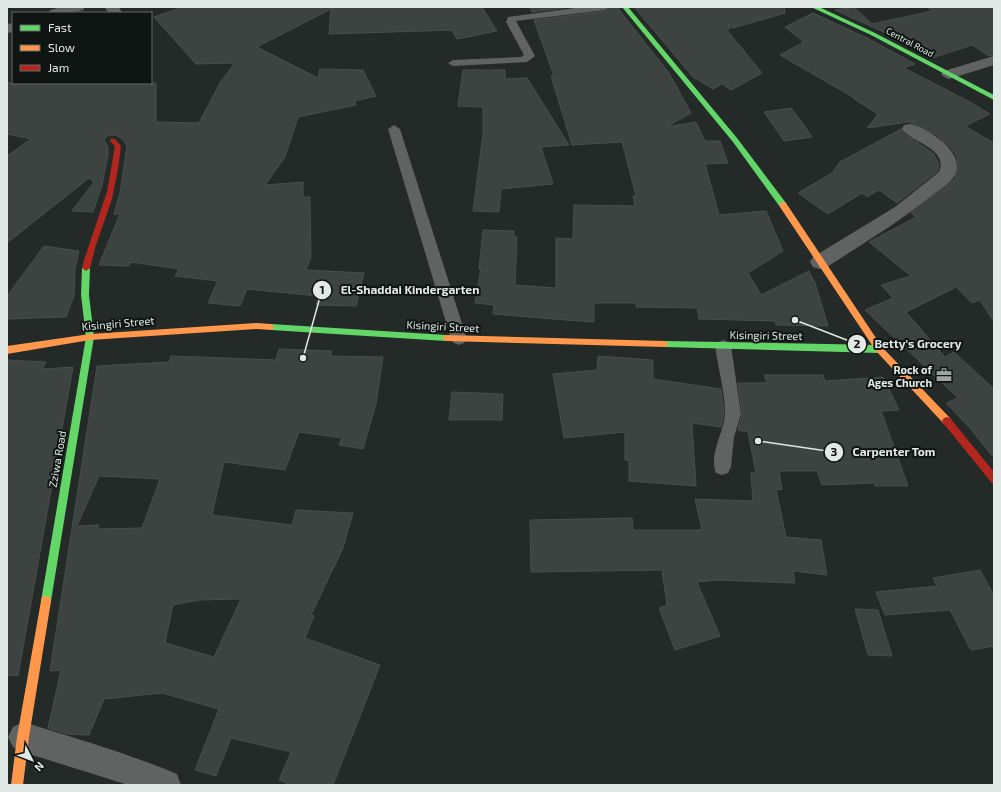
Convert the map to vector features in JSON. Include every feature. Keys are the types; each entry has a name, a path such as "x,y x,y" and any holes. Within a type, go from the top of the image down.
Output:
{"street":[{"path":"59,12 78,7"},
{"path":"625,7 735,140 783,205 879,349 960,434 994,479"},
{"name":"Central Road","path":"814,7 873,34 994,98"},
{"path":"949,74 994,60"},
{"path":"820,262 901,211 946,175 950,168 951,161 946,153 910,129"},
{"name":"Zziwa Road","path":"17,785 23,737 90,337 85,297 86,271 89,256 108,200 114,177 118,146 113,141"},
{"name":"Kisingiri Street","path":"7,350 90,337 257,326 459,339 879,349"},
{"path":"23,737 128,770 166,785"}],"lane":[{"path":"453,63 523,60 530,56 511,22 512,19 605,7"},
{"path":"394,129 459,339"},
{"path":"722,467 726,437 733,414 723,346"}],"building":[{"path":"183,7 482,7 497,31 457,39 452,30 329,34 331,9 257,47 318,78 320,69 363,70 376,96 355,101 356,105 298,117 285,157 265,185 303,182 303,197 310,197 311,257 306,270 364,273 356,306 316,305 318,296 247,289 240,306 208,303 218,281 175,276 179,269 131,262 129,266 99,265 120,214 114,214 120,193 127,146 123,140 116,135 107,136 104,140 108,147 108,155 102,185 93,212 72,211 94,182 89,178 7,243 7,156 31,139 7,134 7,83 156,83 156,122 199,123 221,81 235,63 196,64 154,17"},
{"path":"530,7 571,7 532,12"},
{"path":"611,7 617,7 669,73 691,113 666,127 696,122 705,141 720,141 728,163 705,164 719,215 766,211 783,251 748,273 761,295 809,271 815,283 828,326 776,325 775,321 699,319 697,308 636,307 636,303 594,303 594,322 493,314 494,305 475,303 481,269 479,269 483,230 514,231 514,237 517,237 515,285 556,288 556,238 573,239 574,205 635,206 633,196 636,196 622,142 572,145 551,76 554,76 534,20 605,11"},
{"path":"634,7 784,7 785,13 733,28 728,24 731,28 727,30 762,73 731,90 722,84 713,89 693,77"},
{"path":"854,7 872,24 932,11 927,7 994,7 994,55 989,56 972,45 932,58 879,30 835,10"},
{"path":"813,13 867,38 915,64 904,68 972,103 990,114 965,126 994,143 994,322 980,300 972,303 956,287 906,312 945,357 954,352 994,389 994,458 969,427 946,403 958,398 865,310 893,298 881,285 911,276 869,242 916,217 911,213 955,178 958,167 957,157 952,149 936,135 911,123 915,121 867,128 878,114 854,99 856,99 780,55 804,42 785,27"},
{"path":"463,70 505,70 505,79 527,78 569,145 541,147 553,184 501,189 499,212 473,211 483,134 483,107 458,106"},
{"path":"791,108 812,137 784,141 764,112"},
{"path":"901,129 906,135 933,153 939,164 938,171 897,203 879,190 867,197 862,193 828,214 798,193 832,173 840,162"},
{"path":"44,246 79,251 75,269 74,296 66,317 7,319 7,296"},
{"path":"279,349 332,351 330,356 383,357 376,404 363,449 339,445 342,438 299,432 285,470 224,462 212,515 292,525 296,510 353,513 343,548 311,615 314,616 305,638 380,665 333,785 291,785 279,780 291,752 231,738 216,776 195,770 219,709 162,693 104,699 89,735 67,734 48,728 61,670 50,671 97,366 169,362 171,356 276,360","holes":["99,476 160,479 142,528 97,529 99,525 77,526","241,599 214,657 165,643 173,605 199,600"]},
{"path":"598,356 653,360 653,379 721,389 724,413 721,427 692,423 696,486 629,481 629,461 625,460 625,432 564,438 553,374 597,370"},
{"path":"7,360 46,362 42,369 73,367 18,676 7,675"},
{"path":"764,375 823,375 825,381 883,377 899,410 881,411 908,486 875,486 874,483 822,485 817,471 779,471 782,490 776,489 786,537 821,540 827,575 793,571 795,583 716,580 697,582 720,636 675,650 659,608 667,605 662,570 531,572 530,520 632,518 633,530 702,530 695,499 753,501 751,473 756,473 748,432 738,430 742,414 738,383 767,383"},
{"path":"452,392 503,394 502,420 449,420"},
{"path":"980,570 994,595 994,646 971,650 950,610 885,615 876,592 937,586 933,578"},
{"path":"855,609 878,610 892,656 868,655"}],"traffic: fast":[{"path":"625,7 735,140 783,205"},
{"path":"814,7 873,34 994,98"},
{"path":"46,601 90,337 85,295 86,268"},
{"path":"271,327 446,338"},
{"path":"665,344 879,349"}],"traffic: slow":[{"path":"783,205 879,349 947,421"},
{"path":"7,350 90,337 257,326 271,327"},
{"path":"446,338 665,344"},
{"path":"17,785 23,737 46,601"}],"traffic: jam":[{"path":"86,268 114,177 118,146 113,141"},
{"path":"947,421 994,479"}],"place":[{"name":"Betty's Grocery","path":"795,320"},
{"name":"El-Shaddai Kindergarten","path":"303,358"},
{"name":"Rock of Ages Church","path":"944,375"},
{"name":"Carpenter Tom","path":"758,441"}]}
